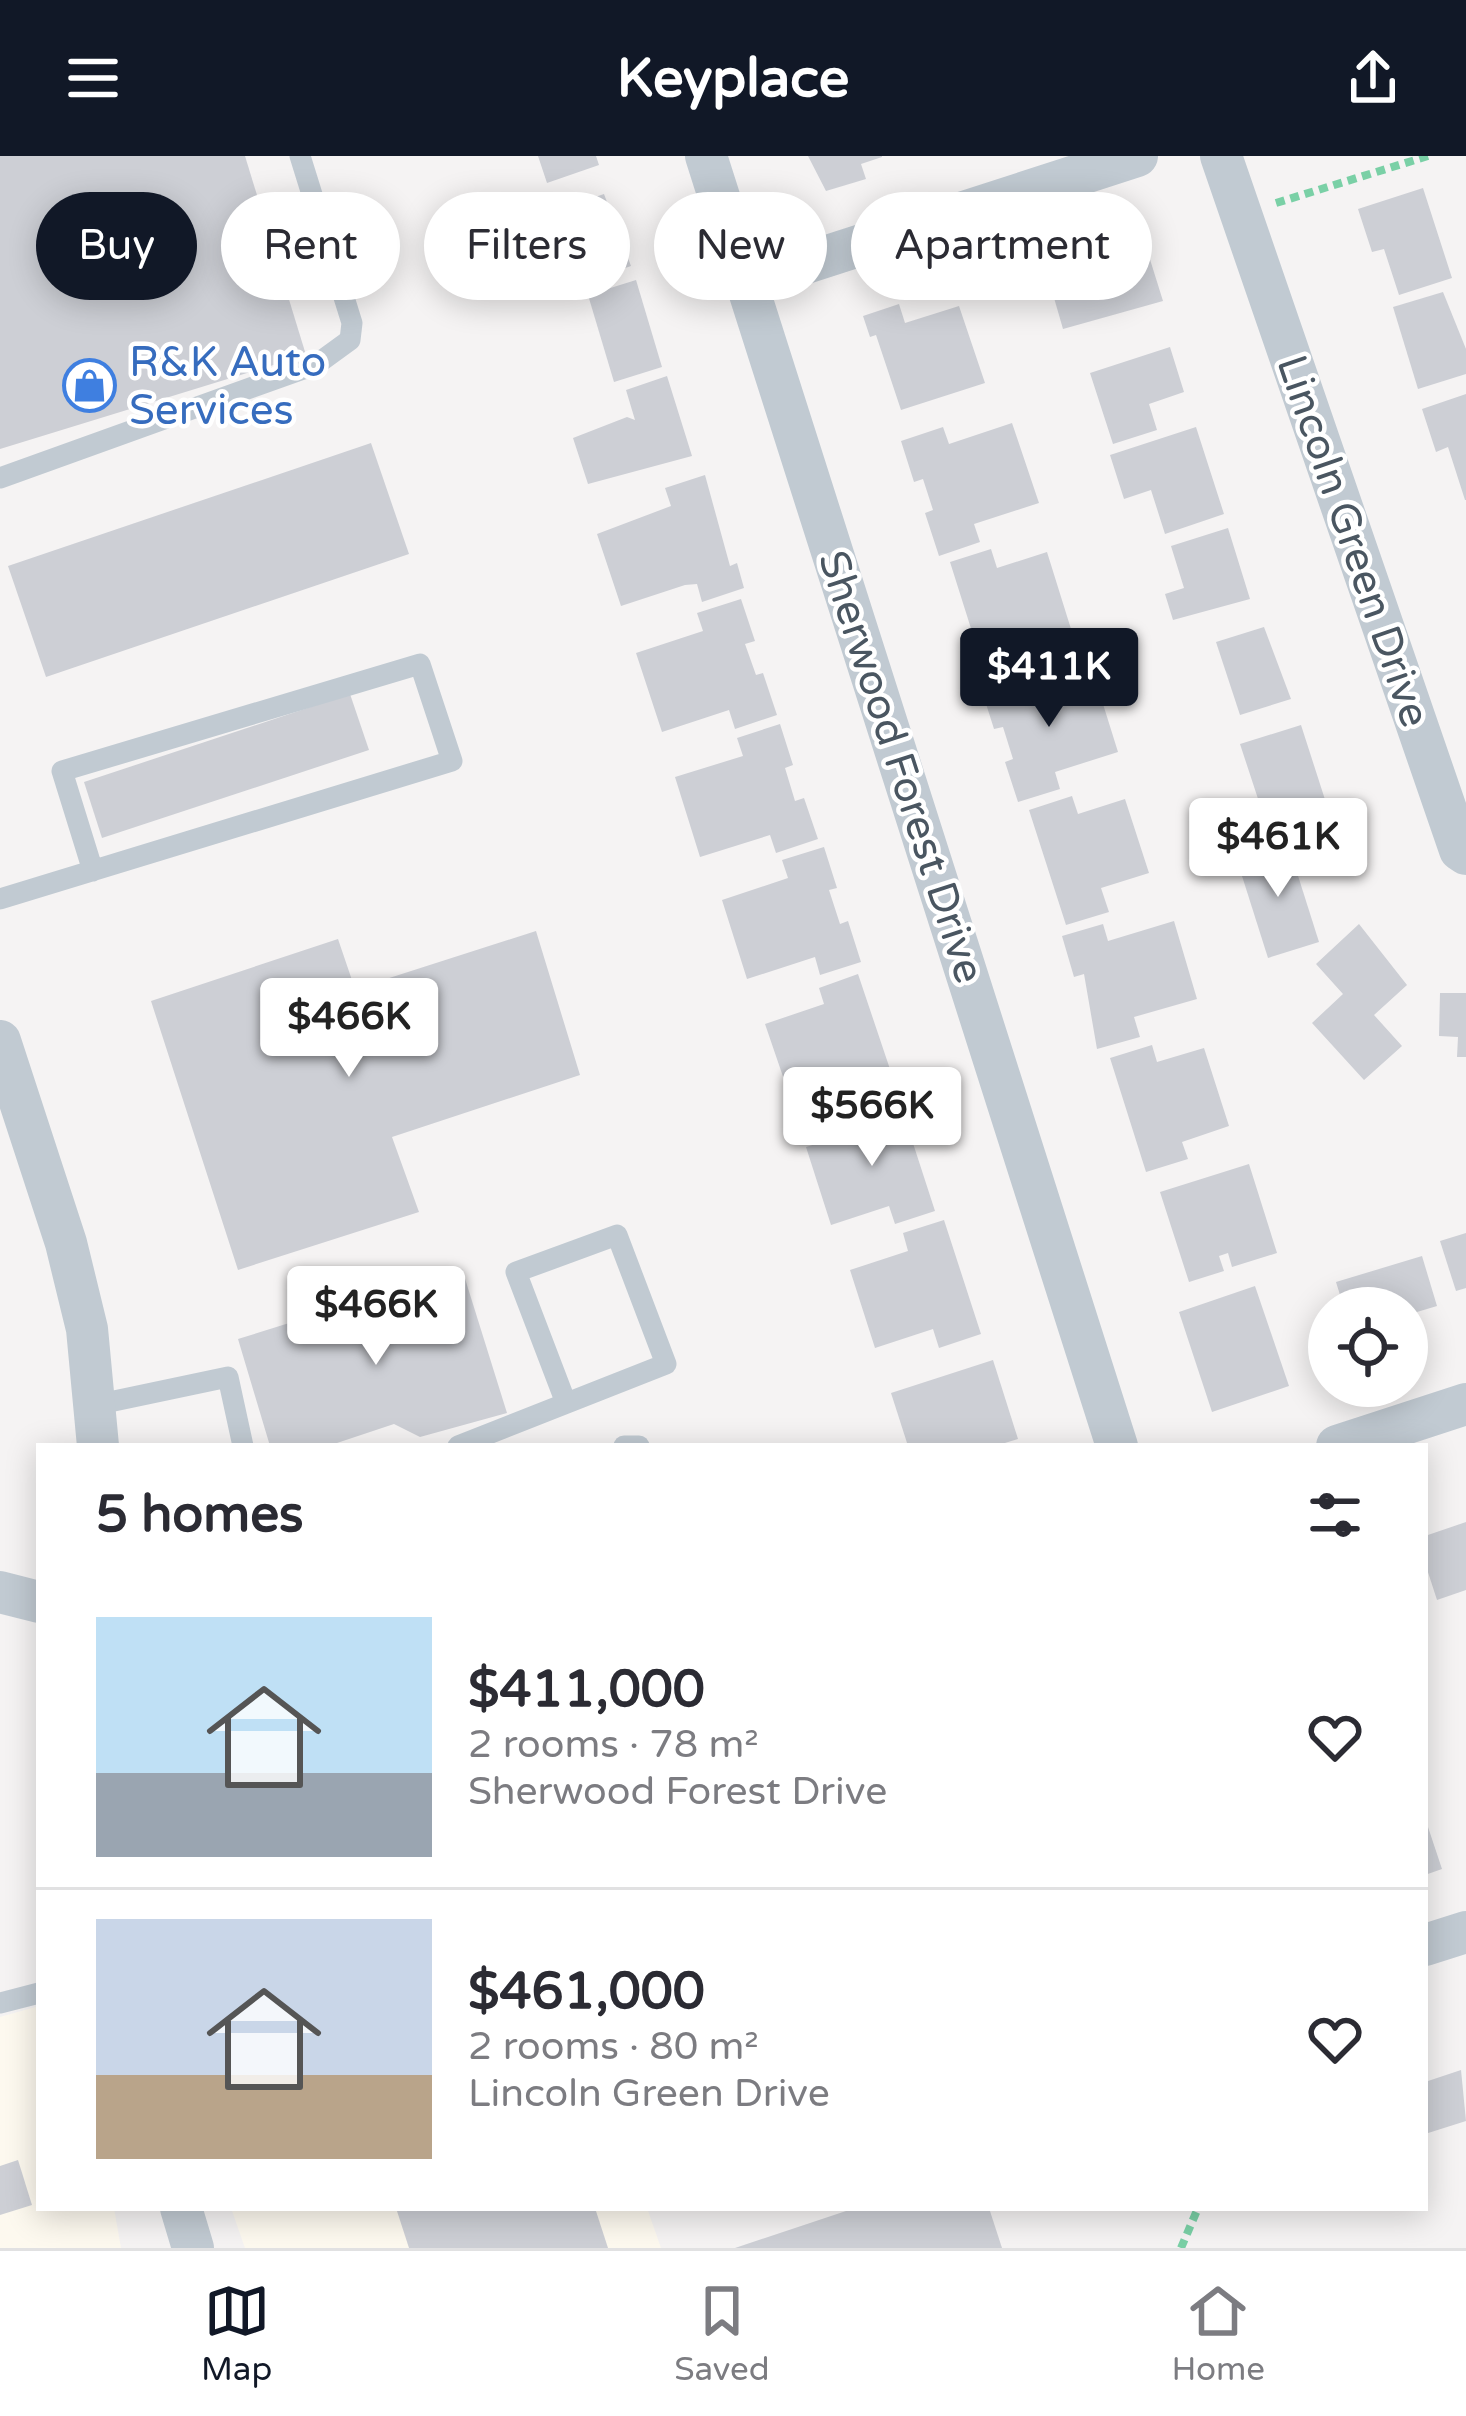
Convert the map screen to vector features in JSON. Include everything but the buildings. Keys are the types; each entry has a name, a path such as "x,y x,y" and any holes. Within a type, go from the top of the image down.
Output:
{"street":[{"name":"Sherwood Forest Drive","path":"706,156 718,192"},
{"path":"827,256 1137,156"},
{"name":"Lincoln Green Drive","path":"1220,156 1460,850 1466,854"},
{"name":"Sherwood Forest Drive","path":"753,300 1117,1443"},
{"path":"0,1041 66,1243 87,1329 96,1426"},
{"path":"1346,1443 1466,1404"},
{"path":"0,1592 36,1602"},
{"path":"1428,1944 1466,1932"},
{"path":"182,2211 193,2248"}],"lane":[{"path":"0,478 317,364 350,340 352,323 300,156"},
{"path":"0,899 93,871 452,761 419,664 62,771 93,871"},
{"path":"466,1443 666,1364 617,1235 516,1272 566,1403"},
{"path":"96,1426 228,1377 242,1443"},
{"path":"0,2003 36,1994"}],"path":[{"path":"1240,214 1428,156"},
{"path":"1181,2248 1197,2211"}],"shaded area":[{"path":"36,2007 36,2211 115,2211 121,2248 0,2248 0,2017"},
{"path":"232,2211 648,2211 661,2248 245,2248"}],"place":[{"name":"R&K Auto Services","path":"90,386"}]}
